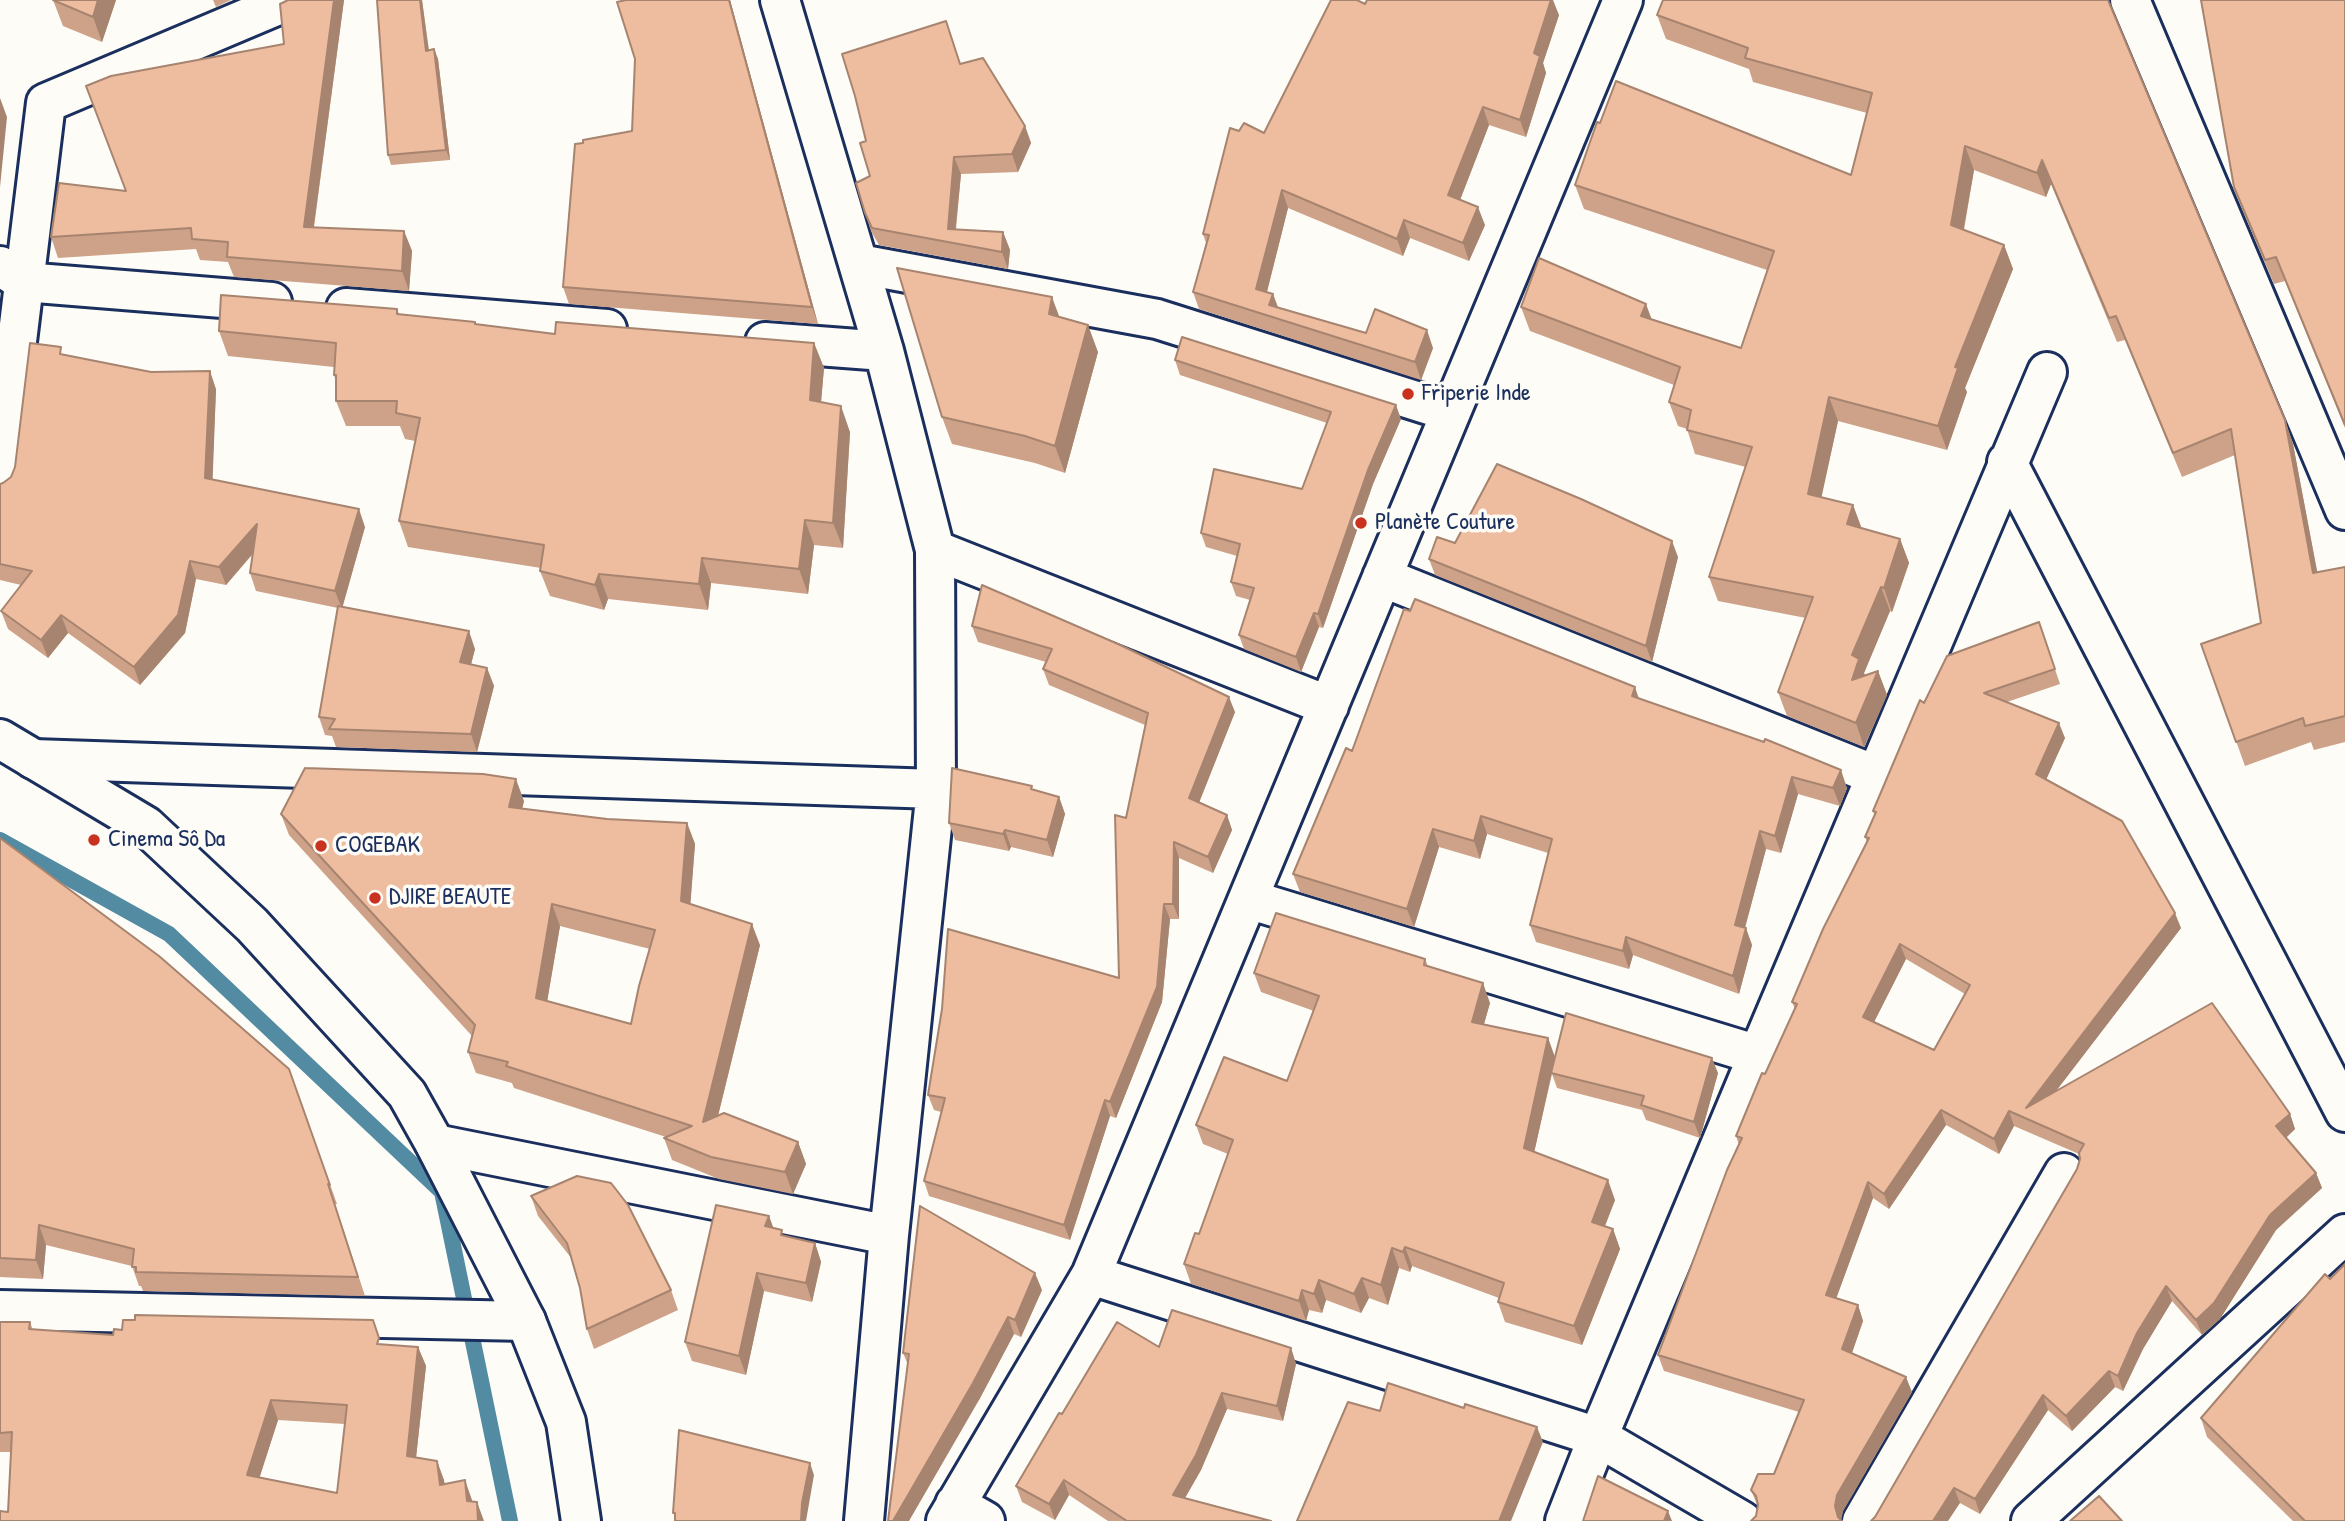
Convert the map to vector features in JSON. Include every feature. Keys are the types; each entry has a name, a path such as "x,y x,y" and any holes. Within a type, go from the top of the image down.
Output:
{"street":[{"path":"0,481 12,274 46,103 290,0"},
{"path":"780,0 884,351 935,550 936,789 888,1235 864,1521"},
{"path":"962,1515 1091,1275 1623,0"},
{"path":"2130,0 2345,510"},
{"path":"859,264 1157,319 1451,412"},
{"path":"12,274 309,305 635,331"},
{"path":"732,339 884,351"},
{"path":"1565,1521 1875,775 2047,372"},
{"path":"2007,462 2345,1112"},
{"path":"935,550 1329,706"},
{"path":"1382,577 1875,775"},
{"path":"0,739 146,826 253,925 407,1094 526,1321 566,1422 581,1521"},
{"path":"33,758 936,789"},
{"path":"1248,900 1758,1055"},
{"path":"435,1144 888,1235"},
{"path":"1862,1521 2064,1173"},
{"path":"2031,1521 2345,1234"},
{"path":"1091,1275 1598,1437 1742,1521"},
{"path":"0,1310 526,1321"}],"building":[{"path":"53,0 98,0 93,17"},
{"path":"288,0 334,0 304,227 404,231 402,271 227,257 228,242 192,239 191,228 51,237 59,183 126,191 86,86 111,76 284,44 280,4"},
{"path":"377,0 420,0 426,51 434,49 446,150 388,155"},
{"path":"729,0 812,307 563,287 575,144 583,143 583,140 632,131 635,59 617,2"},
{"path":"1331,0 1357,0 1365,4 1367,0 1551,0 1534,53 1540,56 1520,120 1483,107 1448,195 1478,207 1463,243 1404,220 1397,239 1282,190 1256,289 1273,294 1269,305 1366,333 1375,309 1427,330 1415,362 1193,292 1209,235 1203,234 1230,128 1239,131 1244,123 1264,133"},
{"path":"1663,0 2108,0 2285,420 2313,573 2345,567 2345,716 2305,726 2303,718 2236,742 2201,644 2261,623 2231,429 2173,453 2116,316 2109,318 2042,160 2037,173 1965,146 1951,225 2004,245 1955,367 1958,368 1938,426 1829,397 1808,494 1853,505 1847,524 1900,539 1884,588 1881,587 1852,655 1859,659 1852,680 1878,671 1856,723 1778,692 1813,597 1709,577 1752,447 1687,430 1691,410 1669,402 1680,367 1521,307 1539,258 1646,304 1641,316 1741,348 1774,251 1575,185 1597,122 1600,123 1616,81 1851,175 1872,93 1745,58 1748,48 1657,15"},
{"path":"2201,0 2345,0 2345,425 2276,257 2265,260 2234,187"},
{"path":"946,21 960,64 983,58 1025,126 1012,154 954,157 948,229 1003,232 1002,252 872,228 856,183 870,176 860,143 866,141 842,54"},
{"path":"897,268 1052,297 1049,314 1088,325 1055,446 1025,436 942,417"},
{"path":"221,295 397,309 397,314 555,334 556,322 814,343 810,400 841,406 833,523 805,520 799,569 702,558 699,584 599,574 595,585 540,571 544,545 399,521 420,418 396,413 397,401 336,401 336,343 219,331"},
{"path":"1182,337 1396,405 1368,470 1318,614 1314,613 1296,657 1239,635 1254,588 1231,582 1240,544 1201,533 1214,469 1302,489 1331,412 1175,360"},
{"path":"30,343 61,347 60,354 151,372 210,371 205,478 359,509 335,591 250,573 257,524 219,567 190,561 178,615 134,667 61,615 41,640 1,611 32,571 0,564 0,484 11,477 15,467"},
{"path":"1497,464 1672,541 1646,646 1429,559 1437,537 1455,543"},
{"path":"982,585 1118,644 1229,697 1189,798 1227,815 1208,857 1174,842 1173,904 1164,904 1157,987 1110,1102 1105,1100 1064,1225 924,1181 945,1098 928,1095 942,1009 948,929 1119,978 1115,815 1126,818 1148,713 1043,669 1052,649 972,626"},
{"path":"1415,599 1635,687 1632,696 1764,742 1765,739 1841,770 1833,788 1792,777 1775,836 1760,831 1735,925 1746,928 1733,976 1626,937 1623,951 1530,925 1552,839 1481,816 1474,841 1433,829 1407,909 1293,874 1346,748 1352,751 1404,609 1410,611"},
{"path":"338,606 469,631 460,662 487,668 471,734 329,729 335,719 319,717"},
{"path":"2039,622 2055,669 1984,693 2059,723 2036,774 2122,821 2175,913 2026,1108 2212,1003 2290,1114 2276,1126 2316,1173 2270,1215 2214,1303 2196,1320 2166,1286 2137,1333 2118,1376 2109,1371 2066,1416 2043,1395 1975,1499 1954,1488 1933,1521 1871,1521 2077,1169 2079,1153 2084,1144 2009,1111 1994,1139 1941,1110 1884,1194 1868,1182 1826,1295 1858,1305 1842,1349 1906,1377 1837,1495 1835,1506 1842,1521 1751,1521 1756,1516 1758,1505 1751,1490 1758,1474 1774,1474 1804,1400 1658,1355 1727,1170 1742,1138 1736,1136 1762,1073 1765,1074 1797,1004 1792,1002 1823,929 1869,838 1865,837 1876,812 1873,811 1920,700 1924,703 1947,656","holes":["1900,944 1970,985 1934,1050 1863,1017"]},
{"path":"305,768 483,774 516,779 509,807 607,819 687,823 681,901 752,924 703,1122 724,1113 798,1142 785,1172 711,1157 664,1138 692,1126 506,1066 508,1062 468,1052 475,1025 281,814","holes":["552,904 655,930 631,1024 536,998"]},
{"path":"952,768 1032,786 1031,789 1059,797 1047,840 1005,830 1003,834 949,823"},
{"path":"0,838 159,956 289,1069 330,1185 328,1184 358,1277 136,1272 136,1267 132,1267 134,1249 39,1225 36,1260 0,1258"},
{"path":"1276,913 1425,959 1424,965 1483,983 1472,1022 1548,1038 1524,1148 1608,1180 1592,1222 1613,1229 1574,1326 1498,1302 1504,1283 1405,1247 1403,1252 1392,1248 1381,1285 1362,1278 1354,1294 1319,1280 1314,1294 1302,1290 1299,1301 1184,1264 1195,1233 1199,1234 1233,1140 1196,1125 1224,1057 1287,1081 1319,996 1254,973"},
{"path":"1566,1013 1712,1058 1694,1122 1641,1105 1644,1096 1551,1073"},
{"path":"577,1176 611,1183 628,1205 671,1290 587,1329 580,1288 567,1243 531,1196"},
{"path":"716,1205 769,1216 765,1226 782,1230 781,1235 815,1243 806,1283 757,1273 739,1356 685,1342"},
{"path":"920,1206 1035,1273 1015,1320 1008,1317 893,1521 888,1521 909,1354 903,1353"},
{"path":"2345,1264 2345,1521 2305,1521 2201,1418 2325,1274 2330,1279"},
{"path":"1172,1310 1291,1348 1277,1406 1222,1393 1196,1455 1173,1495 1271,1521 1127,1521 1064,1480 1049,1504 1016,1486 1117,1322 1159,1347"},
{"path":"135,1315 373,1320 379,1338 377,1344 418,1347 407,1456 437,1461 440,1485 465,1480 467,1501 477,1502 478,1521 0,1521 0,1511 8,1512 12,1432 0,1433 0,1322 30,1322 29,1329 113,1335 114,1329 122,1330 123,1320 135,1320","holes":["271,1400 347,1405 337,1493 247,1475"]},
{"path":"1388,1383 1464,1408 1465,1404 1537,1427 1499,1521 1297,1521 1348,1402 1380,1411"},
{"path":"679,1430 810,1463 801,1521 675,1521 673,1513"},
{"path":"1598,1476 1668,1511 1664,1521 1583,1521"},
{"path":"2099,1496 2122,1521 2070,1521"}],"waterway":[{"path":"0,840 169,934 442,1192 510,1521"}],"place":[{"name":"Friperie Inde","path":"1408,394"},
{"name":"Planète Couture","path":"1361,523"},
{"name":"Cinema Sô Da","path":"94,840"},
{"name":"COGEBAK","path":"321,846"},
{"name":"DJIRE BEAUTE","path":"375,898"}]}
